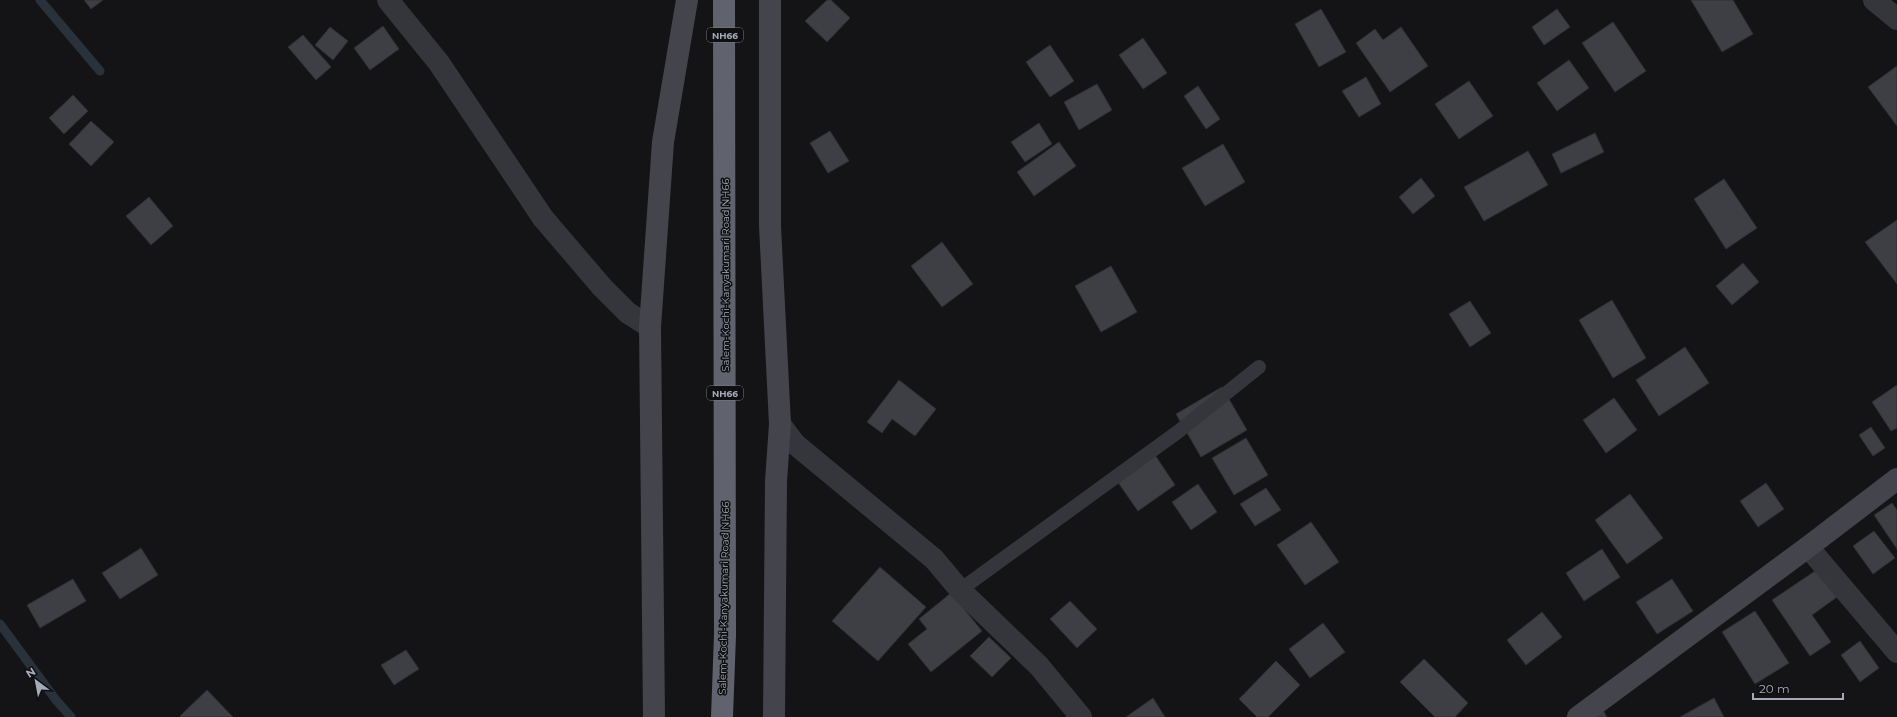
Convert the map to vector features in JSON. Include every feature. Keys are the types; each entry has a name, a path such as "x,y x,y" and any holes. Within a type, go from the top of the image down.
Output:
{"highway":[{"name":"Salem-Kochi-Kanyakumari Road NH66","path":"722,717 725,635 726,69 724,0"}],"street":[{"path":"388,0 439,63 544,218 602,287 628,314 650,327"},
{"path":"654,717 650,327 663,142 687,0"},
{"path":"770,0 770,226 780,424 776,481 774,717"},
{"path":"1874,0 1897,19"},
{"path":"780,424 795,444 934,559 960,590 1039,666 1081,717"},
{"path":"1578,717 1808,547 1897,478"},
{"path":"1808,547 1897,652"}],"lane":[{"path":"960,590 1179,431 1259,366"}],"building":[{"path":"84,0 103,0 91,9"},
{"path":"827,0 831,0 850,18 827,42 805,21"},
{"path":"1691,0 1733,0 1753,34 1722,52"},
{"path":"1321,9 1346,52 1319,67 1295,24"},
{"path":"1557,9 1570,27 1544,45 1532,27"},
{"path":"1613,22 1646,71 1615,92 1582,43"},
{"path":"383,26 399,49 370,70 354,48"},
{"path":"330,27 348,41 333,60 315,45"},
{"path":"1401,27 1428,66 1390,92 1356,43 1375,29 1383,40"},
{"path":"303,35 331,67 316,80 288,47"},
{"path":"1143,38 1167,73 1143,89 1119,55"},
{"path":"1050,45 1074,81 1050,97 1026,62"},
{"path":"1569,60 1589,88 1557,111 1537,83"},
{"path":"1897,66 1897,126 1868,87"},
{"path":"1366,77 1381,104 1359,117 1342,91"},
{"path":"1469,81 1493,116 1459,139 1435,104"},
{"path":"1097,84 1112,110 1079,130 1064,102"},
{"path":"1198,86 1220,119 1206,129 1184,96"},
{"path":"73,95 88,111 64,134 49,118"},
{"path":"91,121 114,142 91,166 69,144"},
{"path":"1039,123 1052,144 1025,162 1011,142"},
{"path":"830,131 849,161 828,173 810,143"},
{"path":"1595,133 1604,152 1561,173 1552,154"},
{"path":"1059,142 1076,166 1034,196 1017,172"},
{"path":"1223,144 1245,182 1205,206 1182,168"},
{"path":"1528,151 1548,185 1484,221 1464,187"},
{"path":"1421,178 1435,196 1413,214 1399,197"},
{"path":"1724,179 1757,228 1726,249 1694,199"},
{"path":"149,197 173,226 151,245 126,216"},
{"path":"1897,220 1897,284 1865,242"},
{"path":"942,242 973,284 942,307 911,266"},
{"path":"1743,263 1759,282 1732,305 1716,286"},
{"path":"1111,266 1137,312 1101,332 1075,286"},
{"path":"1612,300 1646,358 1613,378 1579,320"},
{"path":"1470,301 1491,333 1470,347 1449,314"},
{"path":"1685,347 1709,383 1659,416 1636,380"},
{"path":"899,380 936,409 915,436 892,419 882,433 867,422"},
{"path":"1897,385 1897,428 1891,431 1872,402"},
{"path":"1222,387 1247,430 1201,457 1176,414"},
{"path":"1614,398 1637,430 1606,453 1583,420"},
{"path":"1871,427 1885,448 1873,456 1859,435"},
{"path":"1246,438 1268,475 1234,495 1212,458"},
{"path":"1155,455 1175,485 1138,511 1117,481"},
{"path":"1766,483 1784,509 1758,527 1740,501"},
{"path":"1198,484 1217,512 1191,530 1172,502"},
{"path":"1266,488 1281,510 1255,526 1240,504"},
{"path":"1630,494 1663,538 1627,564 1595,520"},
{"path":"1892,503 1897,510 1897,549 1874,515"},
{"path":"1311,522 1339,562 1305,585 1277,545"},
{"path":"1874,531 1895,558 1873,574 1853,546"},
{"path":"141,548 158,575 120,599 102,573"},
{"path":"1602,549 1620,577 1584,601 1566,573"},
{"path":"880,567 926,607 878,661 832,621"},
{"path":"1818,569 1837,597 1812,615 1831,642 1810,656 1772,600"},
{"path":"73,579 86,601 40,628 27,605"},
{"path":"1672,579 1693,611 1657,634 1636,602"},
{"path":"951,593 982,631 931,672 908,644 927,629 919,619"},
{"path":"1070,601 1097,629 1077,648 1050,619"},
{"path":"1755,611 1789,663 1755,684 1722,632"},
{"path":"1542,612 1562,637 1526,665 1507,640"},
{"path":"1323,623 1345,652 1310,678 1289,649"},
{"path":"989,637 1011,658 992,677 970,656"},
{"path":"1860,641 1879,668 1860,682 1841,655"},
{"path":"406,650 419,669 394,685 381,665"},
{"path":"1424,659 1468,703 1455,717 1435,717 1400,682"},
{"path":"1276,661 1300,685 1268,717 1257,717 1239,699"},
{"path":"207,690 233,717 180,716"},
{"path":"1153,698 1165,717 1126,717"},
{"path":"1714,698 1724,717 1680,717"},
{"path":"1601,707 1607,717 1586,717"}],"waterway":[{"path":"40,0 100,71"},
{"path":"0,624 56,700 71,717"}]}
